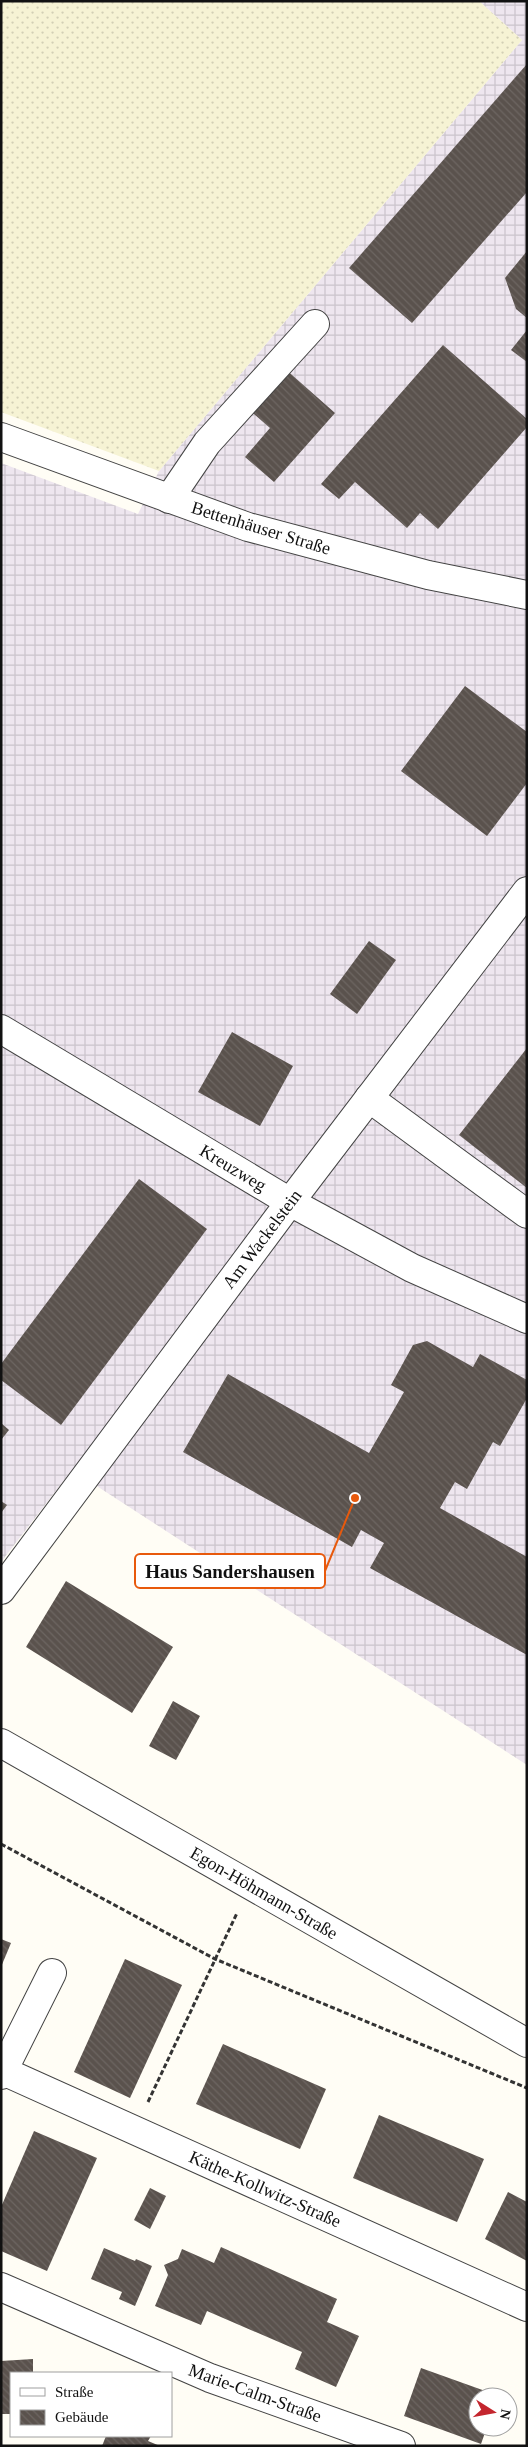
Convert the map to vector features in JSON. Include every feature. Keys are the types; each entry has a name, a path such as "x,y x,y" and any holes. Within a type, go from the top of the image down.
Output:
{"street":[{"path":"170,499 207,444 315,324"},
{"name":"Bettenhäuser Straße","path":"1,437 170,499 275,534 428,575 527,595"},
{"name":"Am Wackelstein","path":"1,1590 290,1202 527,891"},
{"name":"Kreuzweg","path":"1,1029 290,1202 412,1268 527,1319"},
{"path":"369,1098 527,1214"},
{"name":"Egon-Höhmann-Straße","path":"1,1744 527,2043"},
{"name":"Käthe-Kollwitz-Straße","path":"52,1973 2,2073 135,2130 527,2307"},
{"name":"Marie-Calm-Straße","path":"1,2286 210,2378 401,2446"}],"path":[{"path":"1,1844 215,1959 527,2088"},
{"path":"135,2130 251,1886"}],"shaded area":[{"path":"1,1 479,1 522,40 159,471 1,412"},
{"path":"479,1 527,1 527,1765 72,1470 1,1562 1,463 138,514 159,471 522,40"}],"building":[{"path":"527,64 527,192 412,323 349,268"},
{"path":"527,251 527,318 516,309 505,278"},
{"path":"527,330 527,362 511,350"},
{"path":"443,345 527,419 527,427 438,529 420,513 407,528 355,482 339,499 321,484"},
{"path":"283,367 335,413 274,482 245,457 270,428 247,408"},
{"path":"465,686 527,732 527,783 487,836 401,771"},
{"path":"369,941 396,960 357,1014 330,994"},
{"path":"232,1032 293,1066 260,1126 198,1092"},
{"path":"527,1048 527,1188 459,1135"},
{"path":"139,1179 207,1229 61,1425 1,1380 1,1364"},
{"path":"427,1341 473,1367 480,1354 527,1380 527,1398 500,1446 493,1442 467,1489 455,1482 440,1508 527,1557 527,1655 370,1568 384,1543 361,1530 352,1547 183,1452 228,1374 369,1453 404,1392 391,1385 413,1345"},
{"path":"1,1423 9,1430 1,1440"},
{"path":"1,1501 7,1505 1,1513"},
{"path":"66,1581 173,1647 132,1713 26,1647"},
{"path":"173,1701 200,1716 176,1760 149,1746"},
{"path":"1,1939 11,1943 1,1967"},
{"path":"125,1959 182,1985 130,2098 74,2072"},
{"path":"223,2044 326,2089 300,2149 196,2104"},
{"path":"379,2115 484,2159 457,2222 353,2178"},
{"path":"34,2131 97,2158 47,2271 1,2251 1,2207"},
{"path":"150,2188 166,2196 150,2229 134,2220"},
{"path":"508,2192 527,2202 527,2261 485,2239"},
{"path":"221,2247 337,2299 327,2322 359,2336 336,2387 295,2369 302,2352 207,2311 201,2325 155,2306 168,2275 164,2265 178,2259 182,2249 214,2263"},
{"path":"104,2248 152,2266 135,2306 119,2299 122,2292 91,2279"},
{"path":"33,2359 33,2372 10,2372 10,2414 1,2414 1,2361"},
{"path":"421,2368 474,2387 468,2387 468,2437 483,2437 481,2444 404,2416"},
{"path":"106,2437 150,2437 148,2441 160,2446 102,2446"}],"place":[{"name":"Haus Sandershausen","path":"355,1498"}]}
